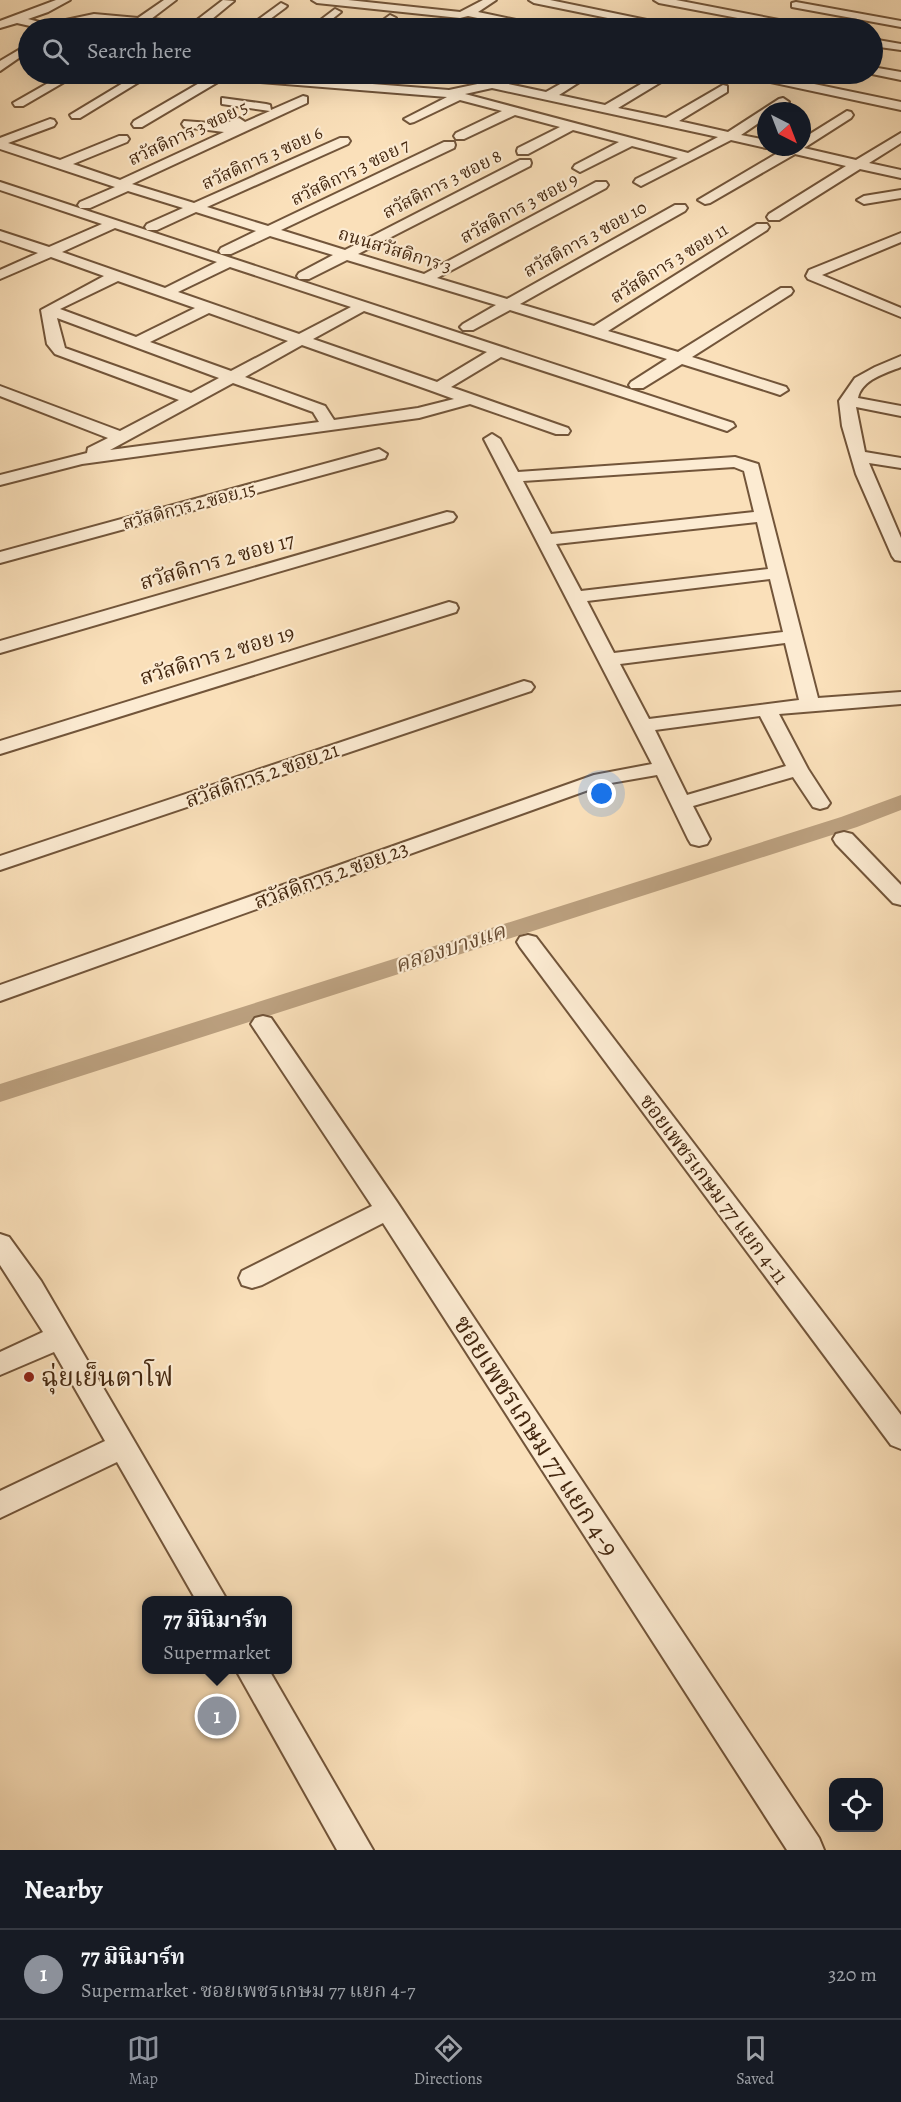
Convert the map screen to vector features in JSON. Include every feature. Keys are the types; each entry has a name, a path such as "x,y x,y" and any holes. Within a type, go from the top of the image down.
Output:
{"street":[{"path":"32,12 33,9 52,0"},
{"path":"0,25 65,0"},
{"path":"145,18 171,0"},
{"path":"317,0 460,15 491,0"},
{"path":"409,10 431,0"},
{"path":"659,0 753,18"},
{"path":"207,18 229,1"},
{"path":"513,18 539,1 622,18"},
{"path":"796,5 868,18"},
{"path":"265,18 280,6"},
{"path":"76,18 97,11 116,18"},
{"path":"328,18 335,12"},
{"path":"468,13 490,18"},
{"path":"883,21 901,24"},
{"path":"883,44 901,47"},
{"path":"0,67 18,55"},
{"path":"883,72 901,76"},
{"path":"19,103 54,84"},
{"path":"76,115 130,84"},
{"path":"138,124 206,84"},
{"path":"188,124 224,128 313,84 455,95 690,157"},
{"path":"410,119 455,95 482,84"},
{"path":"510,84 548,96 757,142"},
{"path":"548,96 569,84"},
{"path":"608,109 649,84"},
{"path":"809,84 901,106"},
{"path":"669,122 723,89"},
{"path":"367,99 386,90"},
{"name":"สวัสดิการ 3 ซอย 5","path":"86,205 303,100"},
{"path":"226,101 266,108"},
{"path":"460,136 515,110"},
{"path":"811,139 847,115"},
{"path":"641,182 730,136 757,119"},
{"path":"0,144 50,123"},
{"name":"สวัสดิการ 3 ซอย 8","path":"304,276 524,157 573,125"},
{"name":"สวัสดิการ 3 ซอย 11","path":"597,331 901,137"},
{"path":"60,165 123,139"},
{"name":"สวัสดิการ 3 ซอย 6","path":"152,227 344,141"},
{"path":"580,168 631,141"},
{"name":"ถนนสวัสดิการ 3","path":"0,144 194,208 423,280 597,331 780,390"},
{"name":"สวัสดิการ 3 ซอย 7","path":"165,293 268,231 449,145"},
{"path":"811,151 901,174"},
{"path":"705,200 782,156"},
{"name":"สวัสดิการ 3 ซอย 9","path":"423,280 601,185"},
{"path":"0,186 113,224 228,257 363,306 727,426"},
{"path":"864,200 901,194"},
{"name":"สวัสดิการ 3 ซอย 10","path":"468,327 680,208"},
{"path":"0,274 113,224"},
{"path":"0,236 562,431"},
{"path":"901,237 814,273 813,276 901,313"},
{"path":"48,310 116,276"},
{"path":"637,385 786,291"},
{"path":"881,305 901,296"},
{"path":"82,459 363,306"},
{"path":"136,343 207,308"},
{"path":"48,310 319,408 329,425"},
{"path":"48,310 55,344 60,351 192,399"},
{"path":"438,388 500,351"},
{"path":"901,361 856,385 847,401 846,415 879,514 901,556"},
{"path":"0,391 122,437"},
{"path":"0,480 82,459 419,413 471,399"},
{"path":"847,401 901,411"},
{"path":"492,439 643,726 699,839"},
{"name":"สวัสดิการ 2 ซอย 15","path":"0,558 379,454"},
{"path":"859,456 901,463"},
{"path":"512,477 735,462 752,468 810,704"},
{"path":"879,514 901,518"},
{"path":"545,540 763,516"},
{"name":"สวัสดิการ 2 ซอย 17","path":"0,647 447,517"},
{"path":"575,597 777,573"},
{"name":"สวัสดิการ 2 ซอย 19","path":"0,748 448,608"},
{"path":"608,660 793,636"},
{"name":"สวัสดิการ 2 ซอย 21","path":"0,863 524,687"},
{"path":"643,726 810,704 901,698"},
{"path":"767,710 798,769 820,803"},
{"name":"สวัสดิการ 2 ซอย 23","path":"0,993 601,779 664,768"},
{"path":"681,803 798,769"},
{"path":"844,840 901,898"},
{"name":"ซอยเพชรเกษม 77 แยก 4-11","path":"528,942 901,1437"},
{"name":"ซอยเพชรเกษม 77 แยก 4-9","path":"263,1024 388,1209 807,1850"},
{"path":"252,1278 388,1209"},
{"path":"0,1244 31,1288 210,1596"},
{"path":"0,1364 59,1337"},
{"path":"0,1504 122,1446"},
{"path":"254,1674 356,1850"}],"waterway":[{"name":"คลองบางแค","path":"0,1093 849,822 901,802"}],"place":[{"name":"ฉุ่ยเย็นตาโฟ","path":"29,1377"},
{"name":"77 มินิมาร์ท","path":"217,1716"}]}
